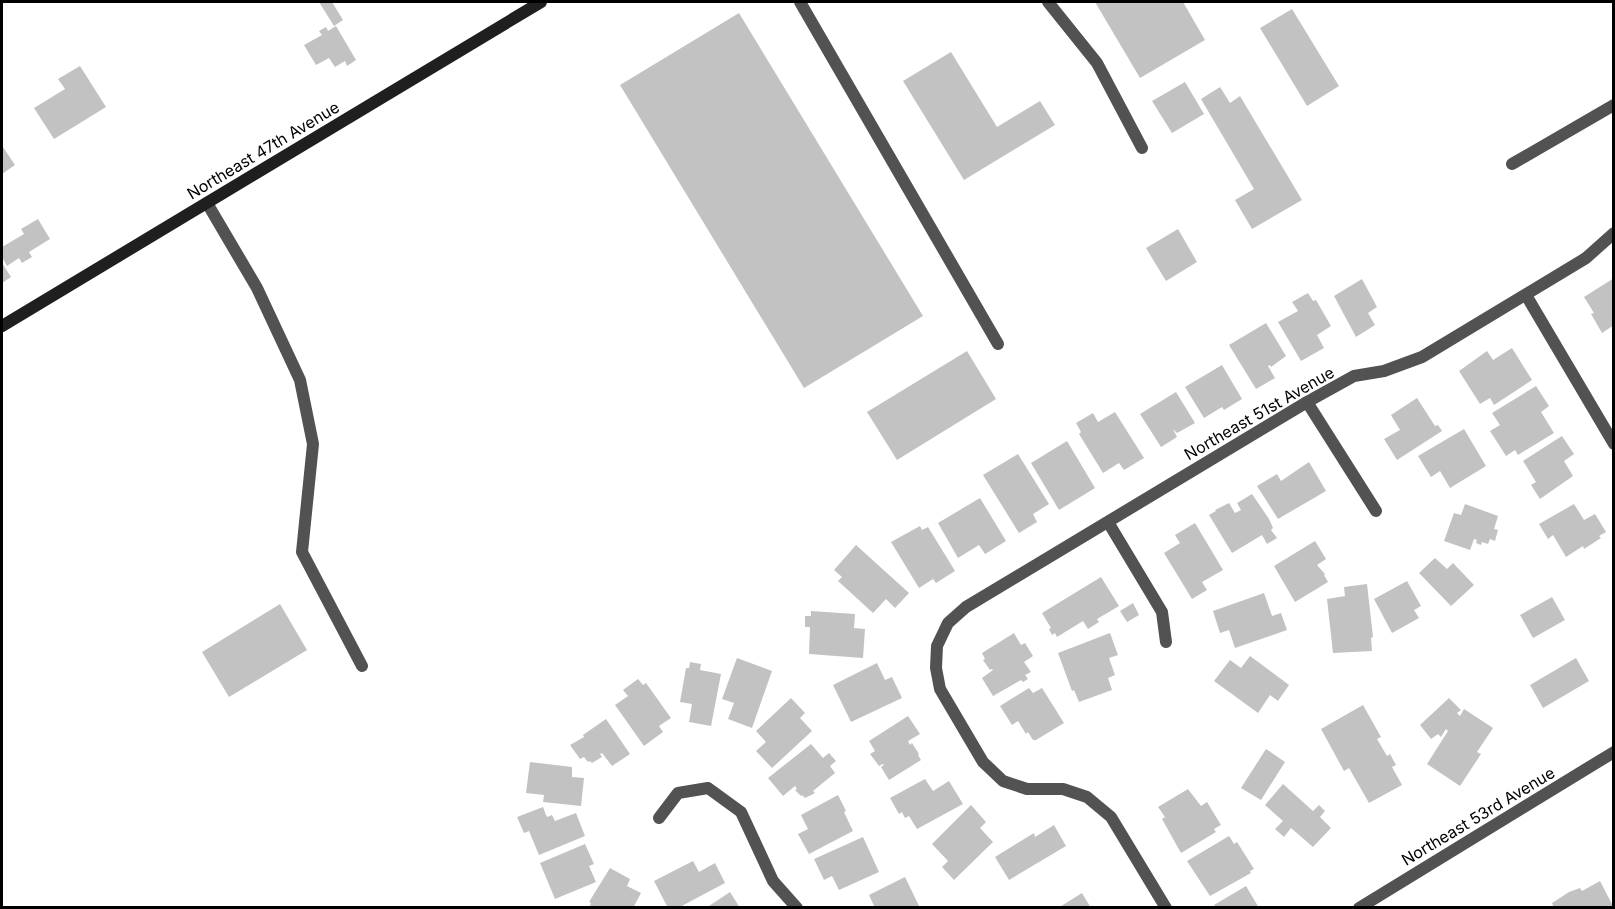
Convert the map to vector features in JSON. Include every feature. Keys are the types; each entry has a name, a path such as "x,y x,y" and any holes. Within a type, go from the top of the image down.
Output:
{"street":[{"name":"Northeast 47th Avenue","path":"2,326 541,2"},
{"path":"800,2 998,344"},
{"path":"1048,2 1097,63 1142,148"},
{"path":"1512,164 1614,105"},
{"path":"207,203 257,288 300,380 313,444 302,552 362,666"},
{"name":"Northeast 51st Avenue","path":"1166,908 1111,817 1088,797 1063,789 1027,789 1004,781 983,762 940,689 936,668 938,646 948,624 966,607 1307,402 1354,376 1384,371 1422,357 1586,258 1614,233"},
{"path":"1526,295 1614,444"},
{"path":"1307,402 1376,511"},
{"path":"1108,522 1162,612 1166,642"},
{"name":"Northeast 53rd Avenue","path":"1359,908 1614,752"},
{"path":"659,818 678,793 708,788 741,812 773,881 797,908"}],"building":[{"path":"319,2 332,2 343,20 334,26"},
{"path":"1095,2 1183,2 1205,40 1140,78"},
{"path":"1292,9 1339,86 1307,106 1260,28"},
{"path":"739,13 923,316 804,388 620,85"},
{"path":"336,26 356,60 347,66 345,61 335,67 329,58 316,65 304,45 322,35 319,31 326,27 328,31"},
{"path":"951,52 997,127 1040,101 1055,125 964,180 903,81"},
{"path":"80,66 106,107 54,139 34,108 65,89 58,79"},
{"path":"1185,82 1204,114 1172,133 1152,101"},
{"path":"1220,87 1230,103 1240,96 1302,200 1252,229 1235,200 1254,189 1201,99"},
{"path":"2,148 15,165 2,174"},
{"path":"38,219 50,239 29,252 32,257 22,263 19,258 7,266 2,257 2,247 24,234 21,229"},
{"path":"1178,229 1197,262 1166,281 1146,248"},
{"path":"2,263 11,277 2,283"},
{"path":"1614,278 1614,325 1602,333 1584,297"},
{"path":"1362,279 1377,307 1368,313 1375,325 1356,337 1334,296"},
{"path":"1308,293 1313,301 1316,300 1331,326 1317,335 1324,348 1301,361 1278,322 1298,311 1292,302"},
{"path":"1266,323 1286,356 1271,367 1268,366 1275,378 1256,389 1229,345"},
{"path":"1512,348 1532,380 1494,405 1490,398 1480,404 1459,371 1487,351 1493,360"},
{"path":"967,351 996,399 897,460 867,412"},
{"path":"1222,365 1242,399 1204,418 1185,387"},
{"path":"1536,386 1549,406 1541,412 1554,433 1518,455 1515,450 1506,456 1490,431 1500,425 1492,413"},
{"path":"1176,392 1195,423 1177,433 1173,429 1177,437 1161,447 1140,414"},
{"path":"1417,398 1435,426 1438,425 1442,431 1397,460 1384,439 1400,430 1391,415"},
{"path":"1115,412 1144,458 1124,470 1119,463 1103,473 1079,434 1081,432 1076,423 1093,413 1098,422"},
{"path":"1464,429 1486,466 1450,488 1440,471 1431,477 1418,456"},
{"path":"1562,436 1574,454 1564,461 1573,476 1540,499 1531,485 1536,482 1523,461"},
{"path":"1067,441 1095,488 1059,510 1031,463"},
{"path":"1018,454 1049,504 1033,514 1037,522 1019,533 983,475"},
{"path":"1309,462 1326,491 1278,519 1257,486 1277,474 1281,481"},
{"path":"1252,494 1269,519 1273,528 1271,530 1277,538 1267,544 1262,535 1232,553 1209,515 1229,503 1235,513 1241,510 1237,503"},
{"path":"980,498 1006,541 985,554 979,545 958,558 938,523"},
{"path":"1465,504 1498,516 1494,529 1498,530 1495,541 1490,539 1488,544 1482,542 1481,545 1474,539 1470,550 1444,541 1454,513 1461,515"},
{"path":"1574,504 1584,520 1595,514 1606,532 1584,549 1583,546 1566,557 1553,535 1548,539 1539,524"},
{"path":"1195,523 1223,570 1202,582 1207,590 1192,599 1164,553 1180,543 1175,535"},
{"path":"920,526 922,530 928,527 955,571 936,583 933,579 919,588 891,542"},
{"path":"1315,541 1326,559 1317,565 1325,574 1328,582 1295,602 1274,566"},
{"path":"856,545 909,593 895,608 886,599 873,613 838,581 842,577 834,570"},
{"path":"1435,558 1447,569 1453,563 1474,585 1451,606 1419,573"},
{"path":"1101,577 1119,606 1097,619 1099,622 1088,629 1083,621 1057,637 1055,633 1052,635 1049,629 1051,628 1042,613"},
{"path":"1407,581 1421,606 1414,610 1419,618 1392,633 1374,599"},
{"path":"1367,584 1373,637 1371,638 1372,651 1333,653 1327,599 1345,596 1344,587"},
{"path":"1264,593 1272,616 1281,613 1287,630 1235,648 1229,630 1220,633 1213,611"},
{"path":"1552,597 1565,620 1533,638 1520,615"},
{"path":"1133,603 1139,615 1127,622 1120,611"},
{"path":"280,604 307,650 229,697 202,652"},
{"path":"811,611 855,614 854,628 865,629 863,658 809,654 810,627 805,627 805,616 811,616"},
{"path":"1014,633 1021,645 1025,643 1033,656 1024,662 1031,672 1025,675 1028,679 1023,682 1021,680 993,696 982,678 993,670 990,670 983,660 985,659 982,653"},
{"path":"1110,633 1118,655 1109,658 1115,675 1108,678 1112,690 1079,702 1074,690 1072,691 1058,653"},
{"path":"1250,656 1289,685 1278,701 1270,695 1258,713 1214,681 1230,660 1241,668"},
{"path":"737,658 772,671 752,728 728,719 734,703 722,699"},
{"path":"1576,658 1589,681 1543,708 1530,685"},
{"path":"690,662 701,664 700,670 721,674 711,726 689,722 692,704 680,702 686,668 689,668"},
{"path":"877,663 885,680 892,677 902,698 851,722 833,685"},
{"path":"638,679 643,685 646,683 671,718 659,726 663,732 644,746 615,705 628,696 623,690"},
{"path":"1029,688 1033,693 1042,688 1064,723 1036,740 1033,740 1028,732 1026,734 1018,721 1012,725 1000,706"},
{"path":"791,698 805,713 800,718 812,731 772,768 756,751 766,742 756,731"},
{"path":"1449,698 1461,710 1457,713 1460,716 1464,709 1493,728 1477,752 1481,754 1460,786 1427,764 1448,731 1446,729 1441,737 1438,734 1431,739 1420,725"},
{"path":"1363,705 1381,737 1377,739 1387,756 1390,754 1396,765 1392,767 1402,785 1369,803 1349,768 1344,771 1321,729"},
{"path":"908,716 920,734 908,741 910,745 912,743 921,760 889,780 881,767 884,765 879,766 870,754 875,751 869,741"},
{"path":"606,719 630,754 612,766 602,753 600,754 602,757 592,763 584,757 580,759 570,745"},
{"path":"811,744 823,758 829,753 836,761 830,766 835,773 813,791 815,793 805,798 795,790 797,789 795,786 783,796 768,778"},
{"path":"1266,749 1285,762 1261,800 1241,788"},
{"path":"530,762 572,767 572,777 584,778 581,806 543,802 544,795 526,793"},
{"path":"925,779 933,791 949,781 963,804 917,829 909,816 905,818 902,812 899,814 890,798"},
{"path":"1283,784 1313,811 1319,805 1325,811 1320,817 1331,828 1313,847 1291,828 1284,837 1275,829 1283,821 1265,805"},
{"path":"1188,789 1201,806 1207,802 1221,825 1214,829 1216,832 1181,853 1158,807"},
{"path":"838,795 853,831 809,854 798,834 808,829 801,815"},
{"path":"971,805 986,822 980,828 993,842 954,880 942,867 948,861 932,844"},
{"path":"543,807 547,817 552,815 555,821 576,813 585,836 539,855 529,831 524,833 517,817"},
{"path":"1054,825 1066,846 1009,880 995,857 1034,833 1035,837"},
{"path":"1229,836 1234,844 1237,842 1254,869 1250,871 1251,873 1210,896 1187,861"},
{"path":"863,837 879,872 839,890 832,876 824,880 814,859"},
{"path":"585,844 594,864 589,866 596,882 555,899 540,863"},
{"path":"693,861 699,872 715,863 725,883 678,908 668,908 654,881"},
{"path":"610,868 630,879 627,886 641,893 633,908 589,908 591,903 589,902"},
{"path":"905,877 920,908 875,908 869,895"},
{"path":"1600,881 1614,908 1554,908 1552,903 1569,892 1580,888 1582,891"},
{"path":"1246,886 1259,908 1216,908 1214,905"},
{"path":"730,892 740,908 706,908"},
{"path":"1082,893 1091,908 1058,908"}]}
